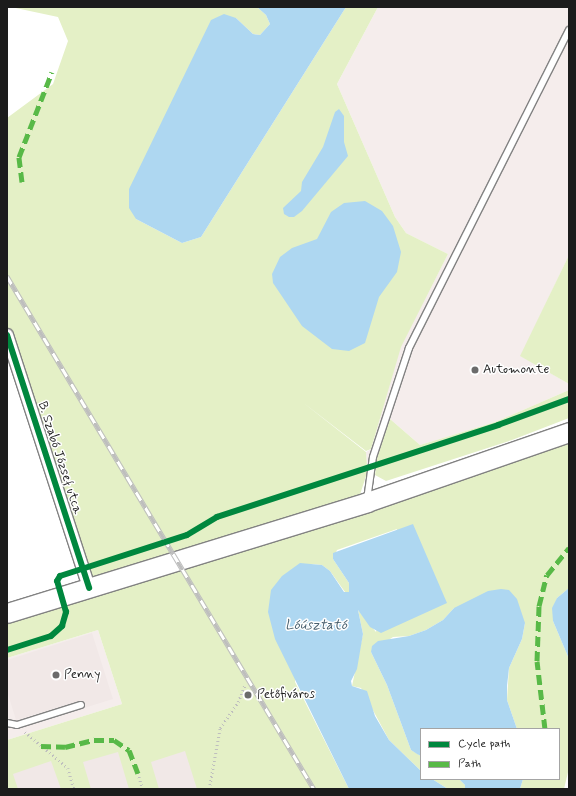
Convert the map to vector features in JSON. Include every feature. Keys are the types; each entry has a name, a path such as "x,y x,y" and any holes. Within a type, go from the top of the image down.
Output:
{"main road":[{"path":"7,613 367,502 569,432"}],"street":[{"name":"B. Szabó József utca","path":"7,335 89,588"}],"lane":[{"path":"367,502 372,456 409,348 569,30"},
{"path":"7,723 17,725 81,705"}],"path":[{"path":"209,789 220,728 238,702 245,685"},
{"path":"17,725 68,768 74,789"},
{"path":"138,773 143,789"}],"shaded area":[{"path":"378,7 569,7 569,255 521,356 569,384 569,390 495,422 420,445 390,419 376,463 367,465 366,452 371,449 400,347 448,254 406,233 395,217 337,84"},
{"name":"Penny","path":"98,630 122,704 7,740 7,658"}],"green space":[{"path":"11,7 257,7 266,15 270,24 260,35 253,34 236,18 136,219 182,243 201,237 346,7 378,7 337,84 395,217 406,233 448,254 401,347 371,449 366,451 301,401 366,452 367,465 370,464 353,516 569,442 569,588 557,598 553,621 569,659 569,768 564,789 520,789 523,780 560,780 560,728 517,728 507,700 509,668 522,639 525,623 454,608 443,620 426,630 409,636 393,637 371,652 387,685 411,750 420,755 420,770 389,740 361,688 352,686 363,634 358,610 376,632 397,529 337,550 333,559 349,583 349,592 345,592 330,571 322,565 311,564 295,682 349,789 7,789 7,740 122,704 98,630 7,658 7,611 85,587 7,346 7,118 53,84 68,41 58,17"},
{"path":"569,255 569,384 520,356"},
{"path":"569,390 569,418 512,440 386,481 375,475 377,458 390,419 420,445 495,422"},
{"path":"434,780 460,780 465,785 465,789 448,789"}],"water":[{"path":"257,7 346,7 201,237 182,243 136,219 129,208 129,189 211,20 224,14 236,18 253,34 260,35 270,24 266,15"},
{"path":"339,109 344,116 344,142 348,156 302,211 294,217 289,217 284,214 283,208 301,191 302,182 323,147 335,112"},
{"path":"365,201 382,211 393,226 401,252 397,272 379,297 365,343 349,351 332,349 302,326 273,283 272,274 280,257 292,248 317,239 331,212 344,203"},
{"name":"Lóúsztató","path":"413,524 447,603 381,633 370,627 358,610 363,634 357,669 351,681 352,686 367,691 375,716 389,740 420,770 420,780 434,780 448,789 349,789 275,639 268,612 271,590 282,576 300,563 322,565 330,571 344,592 349,592 349,583 333,559 333,553"},
{"path":"569,588 569,659 553,621 552,608 557,598"},
{"name":"Lóúsztató","path":"501,589 509,590 517,599 525,623 522,639 509,668 507,686 507,700 517,728 420,728 420,756 411,750 387,685 371,652 372,646 378,641 409,636 426,630 443,620 454,608 488,591"},
{"path":"460,780 523,780 520,789 465,789 465,785"}],"building":[{"name":"Penny","path":"92,633 113,699 84,708 85,703 80,701 16,720 7,691 7,660"},
{"path":"185,751 197,789 159,789 151,762"},
{"path":"118,752 129,789 91,789 83,762"},
{"path":"51,761 61,789 18,789 13,774"}],"railway":[{"path":"7,276 314,789"}],"marked path":[{"path":"22,182 19,157 52,72"},
{"path":"545,728 537,661 539,606 547,575 569,548"},
{"path":"41,746 65,747 94,740 114,740 129,750 138,773"}],"cycle path":[{"path":"7,335 89,588"},
{"path":"7,650 51,636 62,626 66,612 57,581 60,576 187,535 217,517 498,425 569,399"}],"place":[{"name":"Automonte","path":"475,370"},
{"name":"Penny","path":"56,675"},
{"name":"Petőfiváros","path":"248,695"}]}
